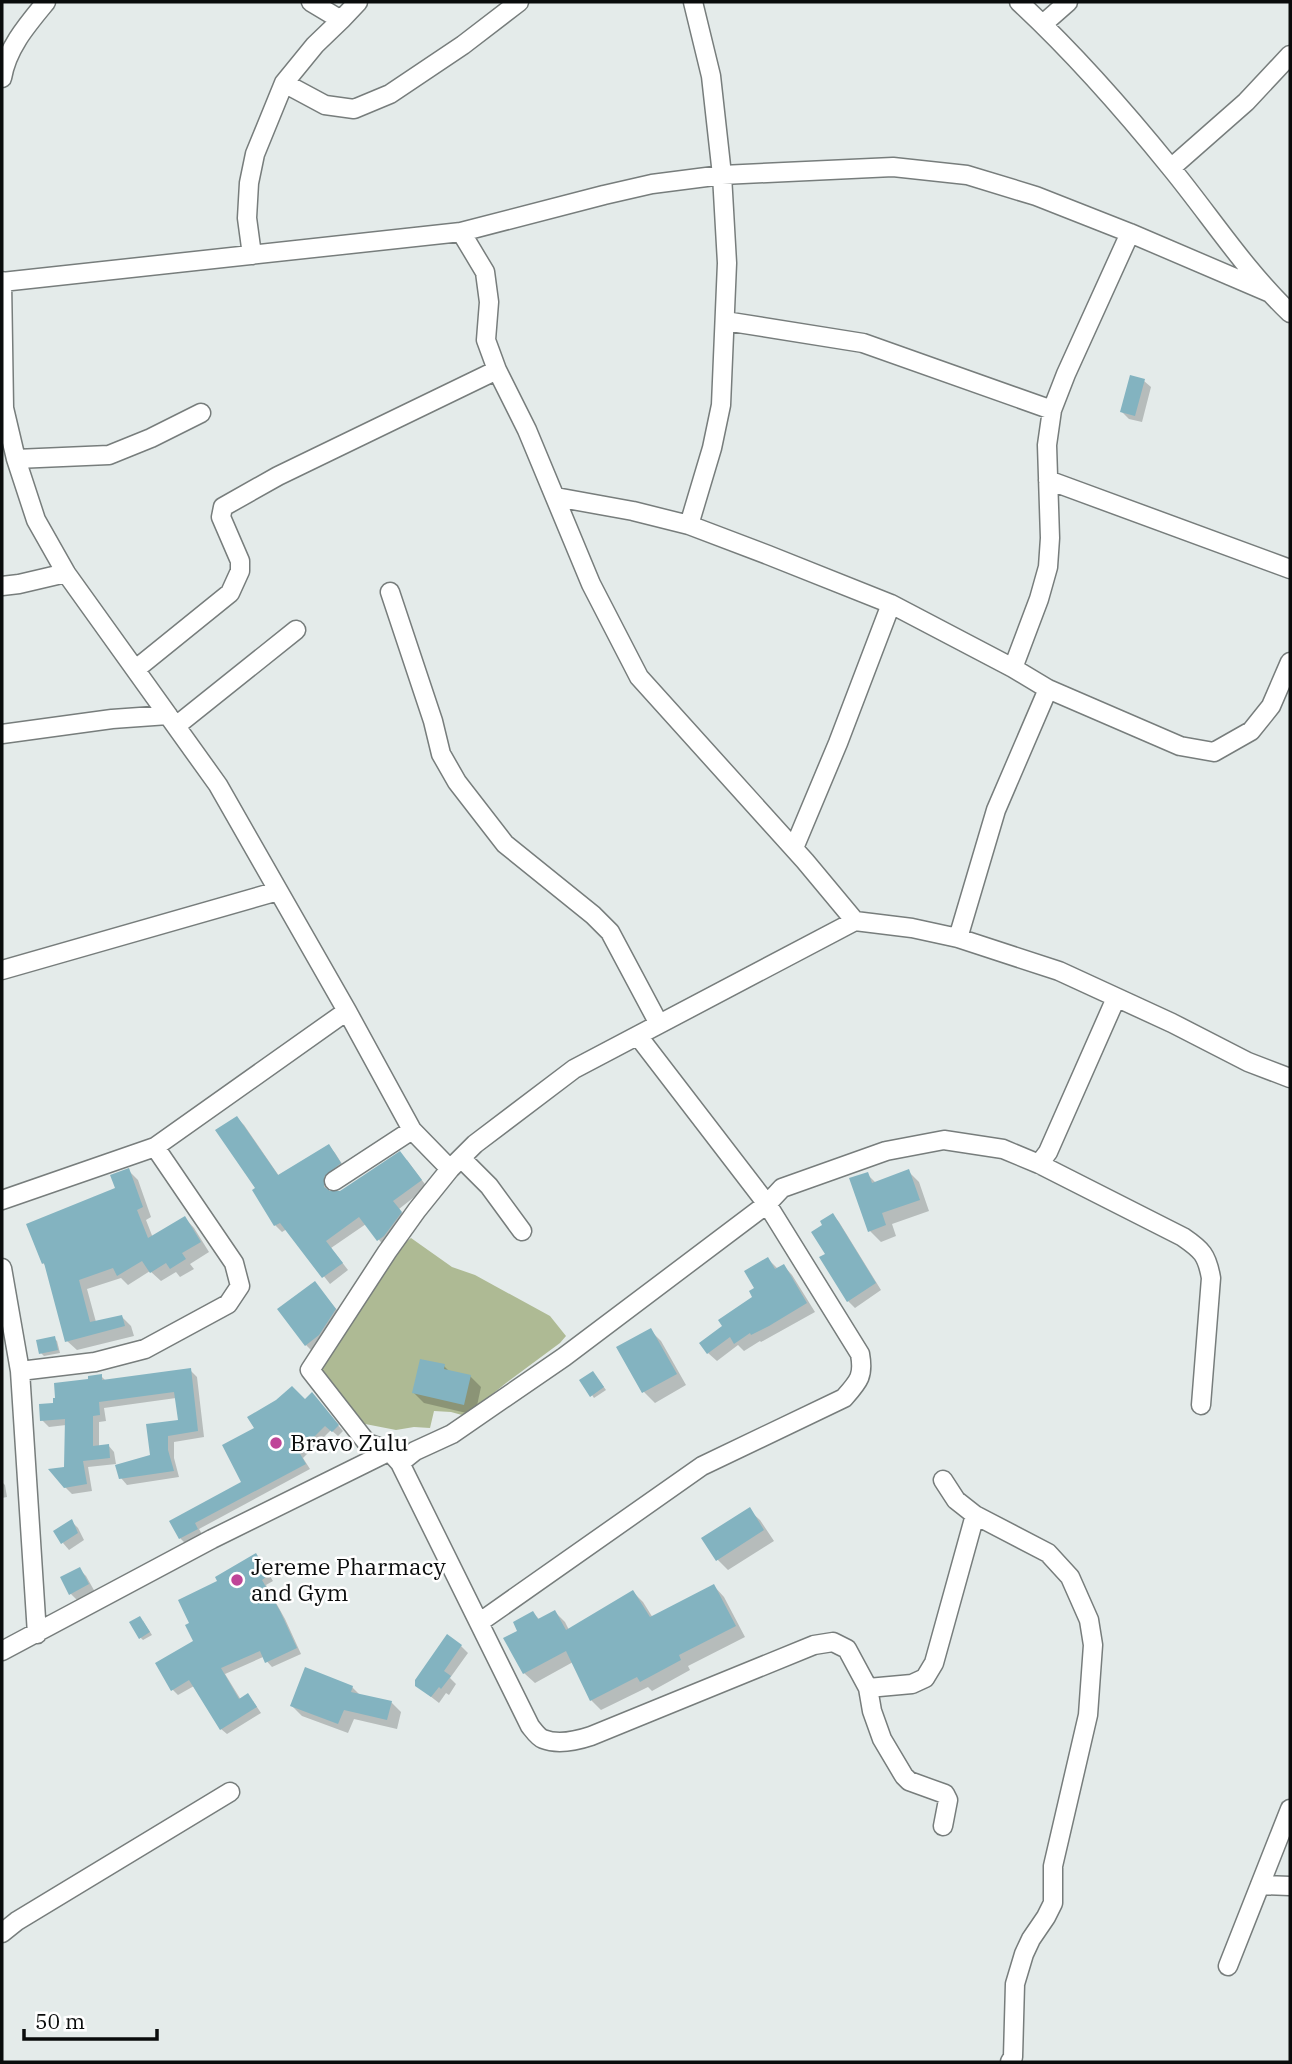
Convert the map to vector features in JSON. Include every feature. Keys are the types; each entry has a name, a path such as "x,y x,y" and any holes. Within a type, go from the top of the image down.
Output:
{"street":[{"path":"2,78 4,66 22,31 46,2"},
{"path":"311,2 341,20"},
{"path":"251,255 247,218 248,183 255,154 284,83 315,45 358,2"},
{"path":"284,83 325,105 354,109 390,94 463,45 519,2"},
{"path":"689,525 712,448 721,405 727,263 722,175 711,76 693,2"},
{"path":"1019,2 1043,24 1171,168 1268,292 1290,313"},
{"path":"1043,24 1068,2"},
{"path":"1171,168 1247,102 1290,55"},
{"path":"522,1231 489,1186 412,1130 218,785 66,573 36,520 3,408 2,281 461,232 652,184 722,175 893,167 967,175 1036,196 1268,292"},
{"path":"461,232 485,272 489,302 486,340 497,370 527,430 591,584 639,677 855,921"},
{"path":"1013,668 1048,567 1051,538 1047,445 1052,410 1130,233"},
{"path":"725,321 863,343 1052,410"},
{"path":"136,669 230,593 240,571 240,561 221,517 223,507 278,476 497,370"},
{"path":"16,459 110,455 201,413"},
{"path":"1048,480 1290,569"},
{"path":"556,497 633,510 689,525 891,604 1048,689 1180,746 1214,752 1251,731 1270,706 1290,662"},
{"path":"2,586 66,573"},
{"path":"390,592 433,721 441,754 457,782 505,844 593,915 610,932 659,1024"},
{"path":"793,848 838,743 891,604"},
{"path":"2,734 112,719 172,721 296,630"},
{"path":"958,938 996,810 1048,689"},
{"path":"2,970 278,891"},
{"path":"943,1826 948,1800 945,1794 909,1781 904,1776 882,1739 872,1711 868,1688 847,1649 833,1642 814,1645 576,1741 541,1739 530,1726 395,1457 367,1443 310,1370 417,1210 456,1164 485,1136 574,1069 855,921 912,928 958,938 1059,971 1172,1023 1248,1062 1290,1078"},
{"path":"1039,1164 1048,1152 1116,998"},
{"path":"2,1200 155,1147 347,1011"},
{"path":"480,1622 702,1466 844,1398 859,1382 862,1368 860,1354 767,1204 638,1036"},
{"path":"334,1181 412,1130"},
{"path":"2,1651 212,1539 452,1434 564,1357 767,1204 782,1188 886,1151 944,1140 1003,1150 1039,1164 1183,1237 1200,1249 1208,1262 1211,1278 1201,1405"},
{"path":"20,1371 95,1362 145,1349 228,1304 240,1286 234,1262 155,1147"},
{"path":"2,1268 20,1371 37,1634"},
{"path":"943,1480 956,1500 975,1515 1048,1553 1070,1577 1089,1619 1093,1645 1088,1715 1053,1866 1053,1903 1031,1939 1015,1984 1013,2057 1010,2062"},
{"path":"868,1688 912,1684 925,1678 934,1663 975,1515"},
{"path":"2,1933 17,1921 230,1792"},
{"path":"1228,1966 1290,1809"},
{"path":"1260,1885 1290,1886"}],"green space":[{"path":"411,1238 452,1267 475,1275 550,1316 566,1336 474,1409 462,1415 434,1411 430,1428 396,1430 355,1422 322,1378 320,1361 391,1254"}],"building":[{"path":"1130,375 1145,379 1135,416 1120,412"},
{"path":"237,1116 278,1175 329,1144 341,1163 324,1177 324,1187 330,1191 340,1191 400,1151 422,1180 393,1201 402,1212 377,1241 359,1217 326,1241 343,1263 322,1278 280,1223 274,1226 252,1190 255,1188 215,1130"},
{"path":"129,1168 143,1207 137,1210 148,1238 185,1216 201,1242 182,1253 186,1259 170,1269 166,1263 150,1273 142,1261 117,1276 113,1268 79,1280 90,1322 122,1315 125,1326 65,1342 44,1263 42,1264 26,1224 115,1188 110,1175"},
{"path":"909,1169 920,1200 882,1213 886,1225 868,1232 849,1178 868,1172 872,1183"},
{"path":"833,1213 876,1283 847,1302 819,1257 825,1254 811,1232 822,1225 820,1221"},
{"path":"768,1257 775,1269 784,1264 807,1303 734,1344 730,1337 707,1354 699,1343 722,1326 718,1320 752,1297 749,1291 754,1288 744,1271"},
{"path":"315,1281 336,1309 319,1335 305,1346 277,1309"},
{"path":"651,1328 677,1374 642,1393 616,1347"},
{"path":"55,1336 58,1350 39,1354 36,1340"},
{"path":"420,1359 445,1364 444,1369 471,1375 464,1405 412,1393"},
{"path":"191,1368 198,1431 168,1436 168,1450 174,1471 119,1479 115,1465 150,1455 146,1424 178,1420 174,1392 99,1402 100,1415 93,1416 93,1446 109,1444 110,1458 83,1461 87,1484 64,1488 48,1469 64,1467 65,1419 40,1421 39,1404 53,1403 54,1383 88,1379 88,1376 102,1374 102,1380"},
{"path":"593,1371 604,1387 590,1397 579,1380"},
{"path":"292,1386 305,1399 312,1392 339,1425 332,1432 325,1426 299,1452 306,1464 195,1523 198,1529 179,1539 169,1521 241,1482 222,1445 254,1428 247,1417 276,1400"},
{"path":"750,1507 764,1530 716,1561 701,1538"},
{"path":"72,1519 78,1533 61,1544 53,1531"},
{"path":"256,1553 269,1575 262,1580 297,1648 265,1663 260,1651 221,1668 239,1699 248,1693 257,1707 220,1730 189,1680 171,1691 155,1663 193,1641 185,1625 189,1623 178,1600 217,1581 215,1577"},
{"path":"80,1567 89,1584 69,1595 60,1577"},
{"path":"714,1584 736,1626 679,1655 681,1660 640,1682 637,1677 590,1701 566,1651 523,1674 503,1638 517,1631 513,1622 533,1611 538,1619 555,1610 566,1630 633,1590 650,1617"},
{"path":"140,1616 150,1632 139,1639 129,1622"},
{"path":"447,1634 462,1645 444,1671 451,1676 431,1697 415,1686 415,1680"},
{"path":"305,1667 353,1686 351,1692 392,1701 387,1720 344,1710 338,1724 290,1706"}],"place":[{"name":"Bravo Zulu","path":"276,1443"},
{"name":"Jereme Pharmacy and Gym","path":"237,1580"}]}
